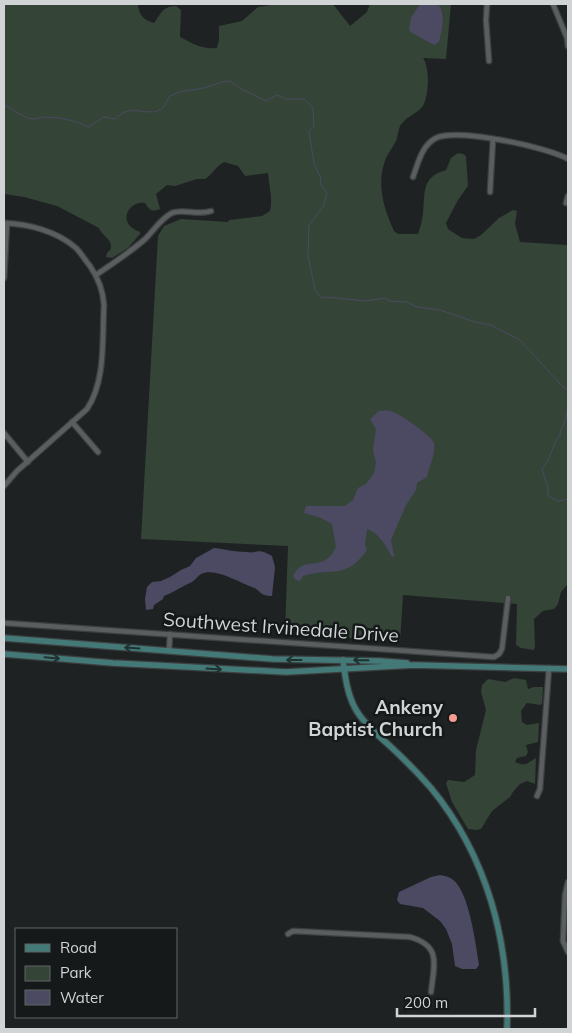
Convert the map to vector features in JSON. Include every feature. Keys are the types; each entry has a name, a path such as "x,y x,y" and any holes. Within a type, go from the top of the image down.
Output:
{"main road":[{"name":"Southwest Irvinedale Drive","path":"4,638 273,660 400,662 414,665"},
{"name":"Southwest Irvinedale Drive","path":"4,654 243,671 286,672 414,665 568,669"},
{"path":"342,660 348,688 358,714 420,775 442,802 462,832 480,869 498,923 505,959 508,994 507,1029"}],"street":[{"path":"487,4 486,20 489,61"},
{"path":"553,4 567,38 568,46"},
{"path":"413,177 423,151 428,144 435,139 450,135 493,139 544,150 568,159"},
{"path":"490,192 493,139"},
{"path":"566,203 568,196"},
{"path":"96,275 141,242 172,213 204,214 211,211"},
{"path":"4,278 6,223 38,228 63,239 77,249 96,275 102,290 104,305 99,383 93,400 87,409 4,486"},
{"path":"72,422 98,452"},
{"path":"4,434 28,462"},
{"name":"Southwest Irvinedale Drive","path":"4,623 494,657 502,649 508,598"},
{"path":"169,651 170,634"},
{"path":"536,796 540,789 548,668"},
{"path":"568,882 563,941 568,952"},
{"path":"288,934 293,931 410,937 423,941 430,947 434,957 431,992"}],"green space":[{"path":"4,4 138,4 142,16 154,23 165,9 176,6 181,10 180,37 198,46 217,48 219,26 242,21 258,7 277,4 333,4 350,26 367,12 370,4 451,4 446,59 423,58 428,75 425,101 420,109 400,126 396,141 383,167 381,177 382,195 394,231 398,234 418,234 428,181 438,173 446,170 451,158 458,153 463,154 466,156 468,186 446,223 448,229 462,238 474,239 499,218 513,210 517,211 515,224 520,242 568,245 568,584 561,592 558,604 554,609 543,611 534,619 534,650 521,648 516,645 517,604 403,595 400,642 285,633 288,546 141,539 158,236 164,226 181,219 228,222 229,220 262,216 270,211 271,206 268,173 245,176 238,166 224,162 205,179 197,179 175,186 167,185 156,194 160,209 151,210 145,203 139,203 130,209 127,213 128,224 140,232 140,234 128,248 112,258 106,257 111,244 99,228 57,206 4,194"},
{"path":"514,678 526,680 528,689 543,687 542,704 527,703 521,711 522,722 527,725 539,723 538,742 526,745 528,752 526,756 517,758 515,762 524,764 536,758 535,784 527,781 520,784 510,797 492,811 481,829 468,829 452,802 446,783 448,780 464,782 475,775 476,750 486,710 481,692 482,685 488,679 505,682"}],"water":[{"path":"420,4 438,4 442,12 443,22 439,42 434,45 409,30 411,18"},
{"path":"379,411 389,411 400,415 421,430 434,443 433,456 427,477 417,483 416,490 406,505 391,540 394,556 392,557 379,537 367,529 365,545 367,550 352,565 338,571 303,576 300,581 296,580 293,576 297,570 305,565 324,560 331,555 336,547 332,524 321,518 304,513 306,506 345,506 353,500 358,488 366,484 374,473 376,463 373,450 376,429 370,419"},
{"path":"214,548 242,552 260,551 272,556 275,567 272,596 262,594 255,588 227,576 207,572 164,596 163,599 154,605 153,609 146,610 147,587 152,582 170,577 190,566 196,558"},
{"path":"440,875 450,878 455,882 462,891 466,901 478,956 479,965 476,969 462,969 455,966 452,944 446,929 440,921 423,908 400,904 397,900 399,892 431,877"}],"waterway":[{"path":"4,105 29,118 61,118 78,122 88,127 104,117 115,119 125,112 155,112 165,105 169,97 174,94 226,81 230,81 241,89 266,101 277,95 286,99 304,99 313,108 314,127 309,131 314,164 321,178 320,183 327,193 323,207 309,225 308,256 315,289 320,297 364,301 386,298 389,301 407,302 417,307 440,310 475,322 491,325 520,340 563,387 568,390"},
{"path":"568,408 560,435 542,469 548,488 548,496 558,501 568,499"}],"place":[{"name":"Ankeny Baptist Church","path":"453,718"}]}
